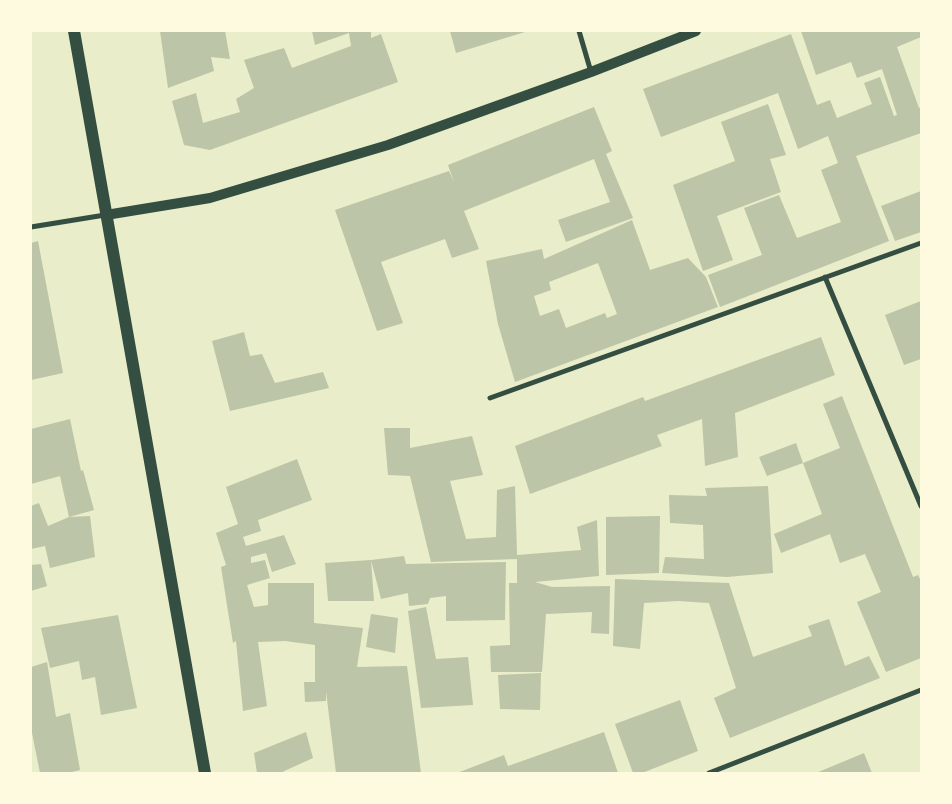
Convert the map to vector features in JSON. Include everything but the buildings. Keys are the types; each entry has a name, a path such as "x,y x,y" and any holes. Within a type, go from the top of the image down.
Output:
{"main road":[{"path":"74,31 205,773"},
{"path":"106,215 210,198 388,145 591,72 696,31"}],"street":[{"path":"579,31 591,72"},
{"path":"31,227 106,215"},
{"path":"490,398 921,243"},
{"path":"825,277 921,506"},
{"path":"709,773 921,690"}]}
